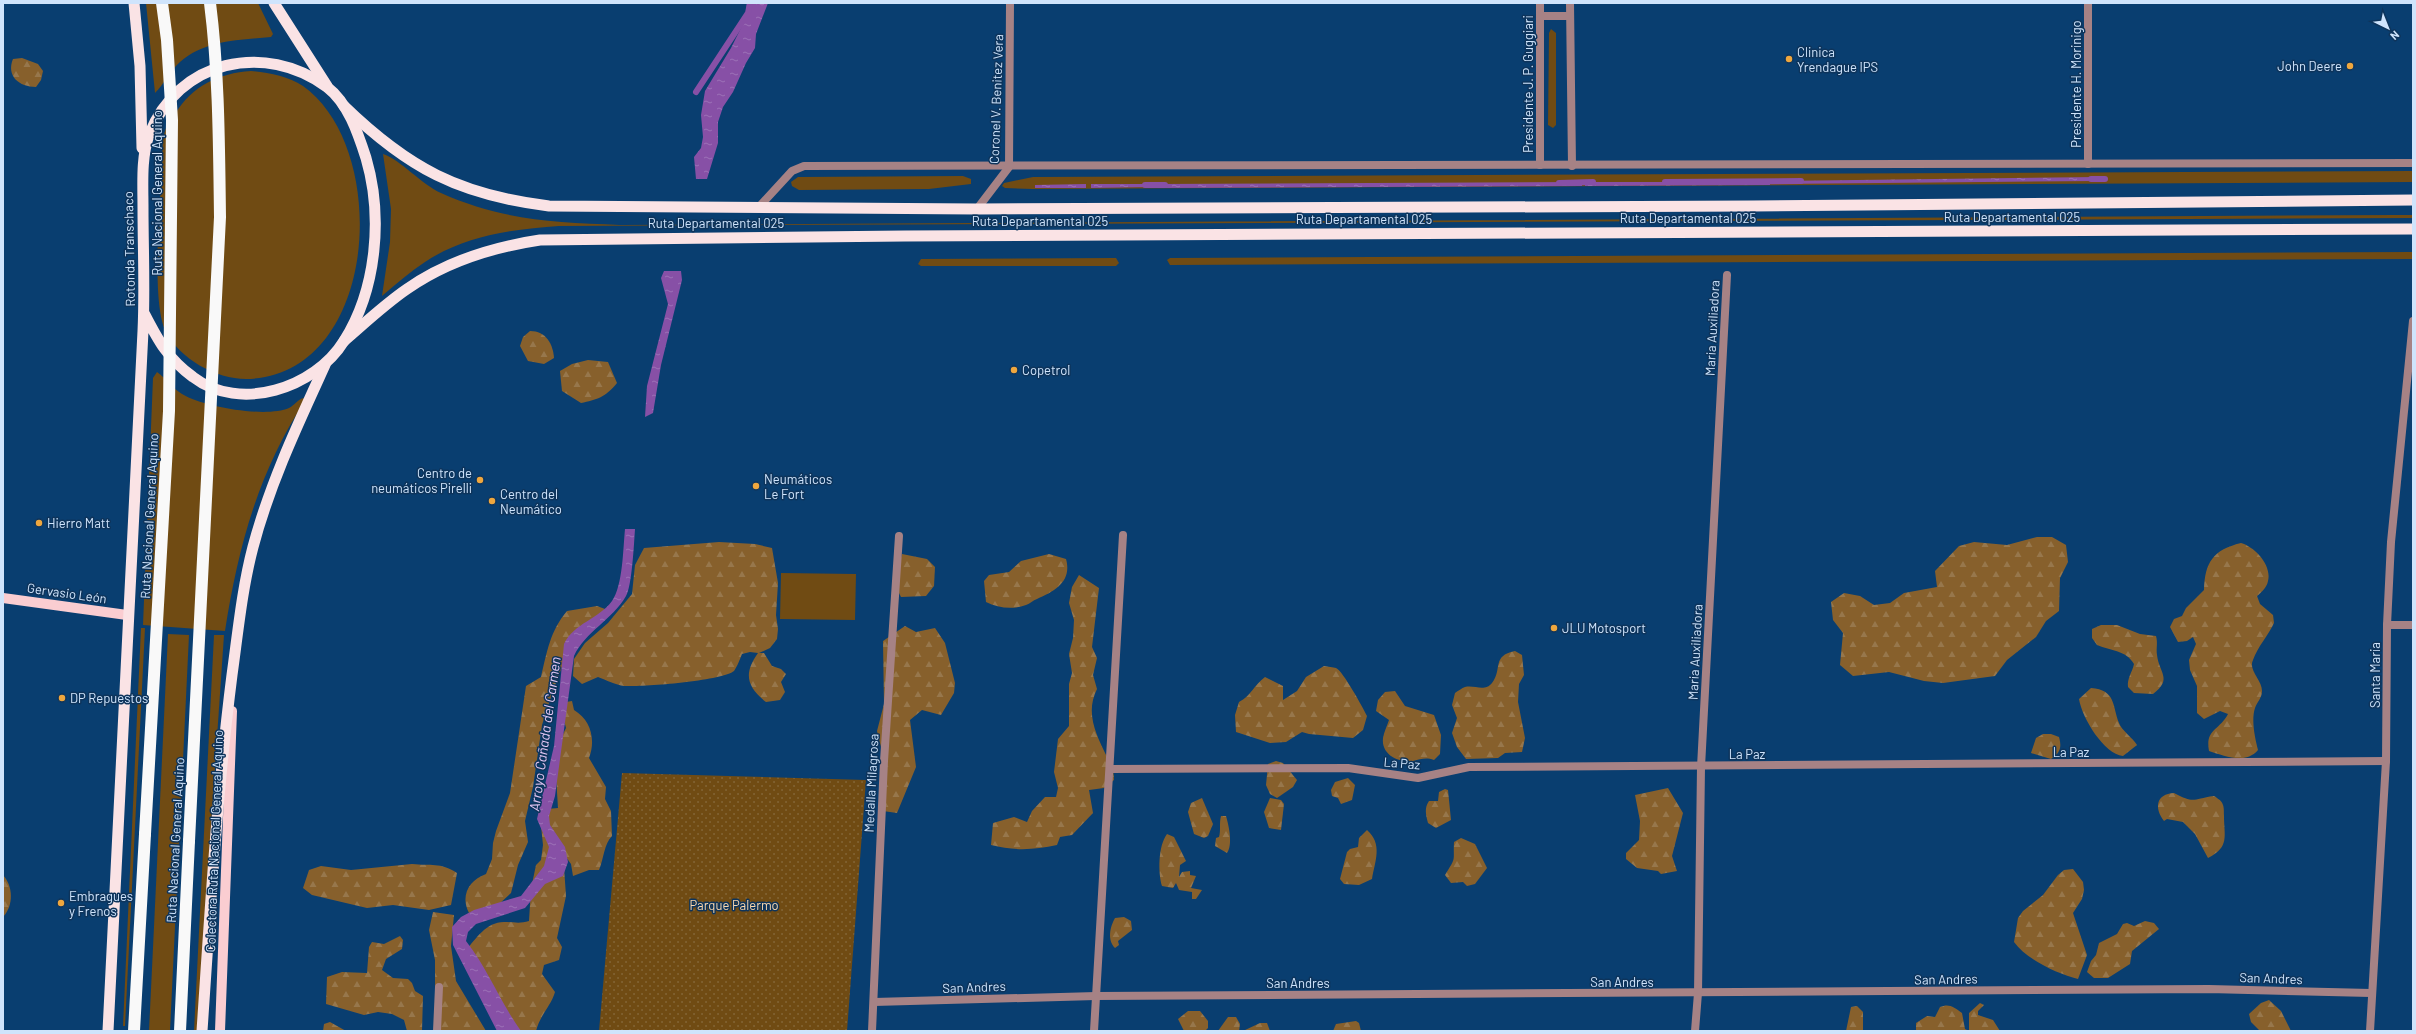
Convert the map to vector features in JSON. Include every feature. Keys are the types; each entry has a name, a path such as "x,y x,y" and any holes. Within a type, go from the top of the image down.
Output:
{"highway":[{"name":"Ruta Nacional General Aquino","path":"134,3 140,66 143,161"},
{"name":"Ruta Nacional General Aquino","path":"134,1031 169,411 172,120 167,40 162,3"},
{"name":"Ruta Nacional General Aquino","path":"180,1031 220,217 219,116 215,40 210,3"},
{"path":"274,3 329,88"},
{"name":"Rotonda Transchaco","path":"240,61 271,63 299,71 329,88 344,106 359,137 368,167 374,205 374,233 370,271 362,302 344,341 326,364 296,384 268,392 243,394 220,390 195,379 162,349 144,313 143,161 150,134 162,111 184,87 210,69 240,61"},
{"name":"Ruta Departamental 025","path":"344,106 370,132 424,170 480,194 513,202 548,206 977,209 1744,206 2413,200"},
{"name":"Ruta Departamental 025","path":"344,341 407,289 437,270 473,255 507,245 570,238 2413,229"},
{"name":"Ruta Nacional General Aquino","path":"108,1031 127,615 144,313"},
{"path":"202,1031 222,757 248,568 269,494 292,436 326,364"}],"main road":[{"name":"Gervasio León","path":"3,598 127,615"},
{"name":"Colectora Ruta Nacional General Aquino","path":"220,1031 236,652"}],"street":[{"name":"Coronel V. Benitez Vera","path":"977,209 1009,166 1010,3"},
{"name":"Presidente J. P. Guggiari","path":"1540,3 1540,165"},
{"path":"1570,3 1572,166"},
{"name":"Presidente H. Morinigo","path":"2088,3 2088,164"},
{"path":"1540,16 1570,16"},
{"path":"758,208 792,171 804,166 1572,166 2413,163"},
{"name":"Maria Auxiliadora","path":"1695,1031 1698,994 1701,767 1727,275"},
{"name":"Santa Maria","path":"2370,1031 2371,993 2379,895 2386,761 2387,625 2391,542 2413,321"},
{"path":"1094,1031 1123,535"},
{"name":"Medalla Milagrosa","path":"872,1031 884,761 899,536"},
{"path":"2387,625 2413,625"},
{"name":"La Paz","path":"1110,769 1348,768 1418,778 1470,767 1701,767 2386,761"},
{"path":"437,1031 439,987"},
{"name":"San Andres","path":"874,1002 1096,996 1698,994 2201,989 2371,993"}],"green space":[{"path":"146,3 258,3 273,34 271,37 223,42 200,49 180,62 155,93"},
{"path":"1551,29 1556,33 1556,125 1553,128 1548,125 1549,33"},
{"path":"22,58 38,64 43,71 41,80 36,87 19,83 11,71 13,59"},
{"path":"251,71 278,76 303,86 332,117 350,158 359,206 358,255 346,302 324,341 290,368 246,379 223,375 200,366 180,351 166,332 161,318 159,300 158,229 163,143 167,124 182,104 207,83 217,78 239,72"},
{"path":"383,154 397,161 426,184 441,193 486,209 508,215 551,221 620,225 2395,215 2413,215 2413,218 559,226 524,229 489,235 456,246 425,262 382,296 390,242 391,209"},
{"path":"2413,171 2413,182 1033,189 1005,188 1002,186 1004,183 1033,177"},
{"path":"963,176 971,179 971,184 929,189 799,190 792,186 791,182 798,177"},
{"path":"2413,252 2413,259 1170,265 1167,260 1170,258"},
{"path":"1116,258 1119,263 1116,266 921,266 918,264 921,259"},
{"path":"530,331 540,333 548,339 554,358 544,364 528,361 520,346 523,337"},
{"path":"588,360 608,362 617,383 605,395 591,401 581,403 562,391 560,371 572,364"},
{"path":"157,372 182,394 192,399 219,407 235,410 266,412 279,411 289,408 304,398 305,401 274,455 262,483 252,512 236,570 225,631 143,625 153,378"},
{"path":"2037,537 2052,537 2066,545 2068,562 2060,578 2059,611 2046,621 2036,637 2007,660 1995,676 1943,683 1924,681 1889,672 1853,676 1840,665 1843,633 1833,620 1831,602 1844,593 1860,596 1874,605 1890,603 1904,593 1937,587 1935,571 1959,546 1974,542 2007,545"},
{"path":"719,542 755,544 772,548 778,583 776,615 778,629 777,639 770,648 759,653 764,653 772,666 781,669 786,674 781,682 785,692 780,700 766,702 751,685 749,680 750,667 758,653 750,652 742,654 734,671 727,675 714,678 664,684 624,686 614,684 598,677 582,684 573,676 574,659 585,643 608,623 632,594 635,565 644,548"},
{"path":"2241,543 2252,548 2265,563 2269,575 2264,589 2257,596 2260,604 2273,615 2274,623 2258,650 2252,664 2252,668 2260,683 2262,691 2255,708 2253,718 2258,750 2253,755 2235,758 2209,751 2208,744 2211,734 2228,714 2220,711 2204,719 2197,713 2197,686 2190,670 2189,660 2196,644 2193,637 2187,641 2178,642 2170,627 2174,619 2182,616 2186,608 2204,590 2206,572 2212,559 2224,549"},
{"path":"902,554 927,559 935,567 934,586 926,596 901,597 894,583"},
{"path":"1049,554 1066,559 1067,573 1061,584 1056,589 1021,607 1006,608 995,606 986,602 984,581 989,575 1009,572 1021,561"},
{"path":"781,573 856,574 855,620 780,619"},
{"path":"1079,575 1099,588 1092,647 1097,658 1093,675 1097,689 1092,707 1092,715 1099,740 1112,768 1114,780 1104,788 1089,790 1093,813 1072,835 1060,837 1057,845 1024,849 991,845 993,823 1014,817 1027,822 1032,811 1045,797 1056,797 1058,788 1054,772 1058,739 1069,726 1069,684 1072,673 1069,654 1073,638 1074,620 1069,603 1072,587"},
{"path":"597,606 605,609 564,661 542,725 533,787 525,821 528,842 518,865 511,893 498,905 469,913 465,901 468,889 475,880 486,874 492,859 493,843 496,831 510,793 526,686 541,677 547,650 553,634 567,611"},
{"path":"2101,625 2117,625 2140,634 2156,636 2158,661 2164,680 2159,689 2153,694 2134,693 2128,687 2129,678 2134,664 2131,659 2122,653 2097,645 2092,638 2092,629"},
{"path":"905,626 916,632 935,628 945,643 955,683 954,693 941,715 922,710 910,720 916,767 897,813 883,811 881,747 877,731 884,704 883,641"},
{"path":"141,628 145,628 125,1026 123,1026"},
{"path":"168,634 189,635 170,1031 149,1031"},
{"path":"214,635 224,635 197,1031 194,1031"},
{"path":"1515,651 1522,655 1524,675 1519,684 1518,702 1525,738 1522,752 1505,753 1498,758 1466,759 1457,747 1452,733 1457,718 1452,705 1455,693 1465,687 1483,688 1489,686 1495,678 1500,660 1508,653"},
{"path":"1324,666 1336,668 1339,671 1353,690 1367,716 1363,730 1353,738 1302,732 1286,742 1270,743 1236,732 1235,715 1239,702 1247,697 1265,677 1283,686 1283,700 1297,691 1306,677"},
{"path":"2091,688 2099,689 2109,695 2114,705 2120,726 2137,745 2123,756 2116,754 2102,742 2095,734 2084,716 2079,699"},
{"path":"1395,691 1405,706 1434,715 1441,735 1440,754 1434,760 1426,758 1413,761 1402,761 1392,757 1385,749 1383,738 1389,720 1376,711 1378,700 1385,692"},
{"path":"572,701 574,710 584,719 590,731 592,744 589,758 606,787 605,799 611,811 612,836 609,839 599,870 589,870 573,876 571,864 563,853 566,896 557,938 562,947 559,960 544,965 542,974 555,992 540,1020 536,1031 509,1031 466,950 482,932 492,925 504,922 520,923 529,921 531,889 536,865 541,860 543,845 541,826 547,809 558,808 556,776 562,736 566,728 564,720 566,702"},
{"path":"2043,734 2051,734 2059,737 2060,750 2051,759 2031,753 2036,738"},
{"path":"1276,761 1283,763 1297,780 1293,787 1277,798 1270,794 1266,785 1268,764"},
{"name":"Parque Palermo","path":"622,773 866,780 847,1031 599,1031"},
{"path":"1348,778 1355,785 1352,800 1341,804 1338,798 1332,796 1331,790 1335,782"},
{"path":"1668,788 1683,813 1672,856 1677,871 1661,874 1658,871 1637,868 1626,859 1626,853 1639,840 1640,821 1635,795"},
{"path":"1445,789 1448,790 1451,820 1436,828 1428,823 1426,806 1429,801 1438,801 1439,792"},
{"path":"2174,793 2190,800 2214,796 2222,802 2224,809 2225,835 2223,845 2215,854 2208,858 2195,834 2183,822 2167,819 2164,821 2159,811 2158,802 2163,796"},
{"path":"1202,798 1213,824 1208,836 1204,838 1194,834 1188,812 1191,803"},
{"path":"1270,798 1281,800 1284,804 1281,830 1269,828 1264,812"},
{"path":"1221,816 1226,816 1229,830 1230,845 1227,853 1215,846 1216,838 1219,837 1220,834"},
{"path":"1367,830 1375,841 1377,853 1372,879 1359,885 1344,884 1340,879 1347,852 1350,849 1358,847 1359,838"},
{"path":"1167,834 1174,837 1186,861 1180,865 1179,877 1182,872 1190,871 1190,875 1196,876 1191,888 1202,890 1196,899 1192,899 1192,892 1179,890 1176,883 1173,888 1162,886 1160,874 1160,852"},
{"path":"1461,838 1475,844 1487,868 1475,884 1467,886 1463,882 1451,883 1445,875 1454,859 1454,842"},
{"path":"412,864 445,867 457,873 451,905 429,910 393,905 367,908 312,895 303,888 309,870 321,866 351,870"},
{"path":"2073,869 2083,882 2084,890 2082,899 2073,913 2087,955 2078,979 2061,974 2043,965 2027,955 2014,942 2018,918 2023,911 2043,895 2058,875 2064,870"},
{"path":"3,875 9,885 11,896 9,907 3,917"},
{"path":"433,912 454,915 451,946 456,981 486,1031 435,1031 435,960 429,930"},
{"path":"1124,917 1131,921 1132,930 1118,941 1119,945 1115,948 1112,945 1110,937 1112,925 1115,918"},
{"path":"2145,921 2154,923 2159,929 2132,951 2130,964 2108,978 2094,978 2087,972 2091,961 2096,955 2099,943 2117,934 2123,924 2127,923 2134,926"},
{"path":"400,936 403,940 402,949 386,959 382,970 393,978 408,979 412,983 415,991 423,996 422,1031 407,1031 404,1020 392,1014 378,1012 364,1015 326,1004 327,977 342,972 367,973 369,947 372,942 384,944"},
{"path":"2269,1000 2281,1011 2291,1031 2260,1031 2251,1022 2249,1014 2261,1003"},
{"path":"1980,1003 1984,1005 1978,1011 1978,1015 1993,1020 2000,1031 1969,1031 1969,1013"},
{"path":"1857,1006 1863,1012 1863,1031 1846,1031 1851,1007"},
{"path":"1949,1006 1954,1007 1962,1013 1965,1029 1969,1031 1916,1031 1916,1023 1927,1016 1935,1017 1940,1007"},
{"path":"1188,1011 1200,1011 1208,1021 1208,1028 1205,1031 1184,1031 1178,1019"},
{"path":"1228,1017 1236,1017 1240,1024 1239,1031 1218,1031"},
{"path":"1356,1021 1359,1023 1361,1031 1333,1031 1336,1024"},
{"path":"330,1022 346,1031 323,1031 324,1024"},
{"path":"1260,1023 1267,1023 1270,1031 1243,1031"}],"water":[{"path":"747,3 768,3 756,34 755,48 746,63 733,92 723,107 718,122 718,143 707,179 696,179 694,157 701,148 703,137 701,115 705,91 731,48 745,20"},
{"path":"2097,177 2098,181 1775,184 1775,181"},
{"path":"1582,182 1582,186 1158,188 1158,184"},
{"path":"1585,182 1770,182 1770,185 1585,186"},
{"path":"1086,184 1086,188 1035,188 1035,185"},
{"path":"1091,184 1153,184 1152,187 1091,188"},
{"path":"664,271 681,271 682,280 661,365 653,413 645,417 647,386 668,304 661,278"},
{"path":"625,529 635,529 630,583 626,596 614,612 585,640 574,656 555,796 549,816 550,825 565,847 568,862 563,876 545,884 525,908 476,924 468,932 466,941 481,963 521,1031 497,1031 453,945 452,927 461,917 474,910 521,896 544,866 549,847 537,819 554,746 564,644 574,631 607,607 616,594 623,556"}],"waterway":[{"name":"Arroyo Cañada del Carmen","path":"696,92 748,13 750,3"},
{"path":"2091,179 2105,179"},
{"path":"1665,182 1801,181"},
{"path":"1559,183 1593,182"},
{"path":"1145,185 1165,185"}],"place":[{"name":"Clinica Yrendague IPS","path":"1789,59"},
{"name":"John Deere","path":"2350,66"},
{"name":"Copetrol","path":"1014,370"},
{"name":"Centro de neumáticos Pirelli","path":"480,480"},
{"name":"Neumáticos Le Fort","path":"756,486"},
{"name":"Centro del Neumático","path":"492,501"},
{"name":"Hierro Matt","path":"39,523"},
{"name":"JLU Motosport","path":"1554,628"},
{"name":"DP Repuestos","path":"62,698"},
{"name":"Embragues y Frenos","path":"61,903"}]}
